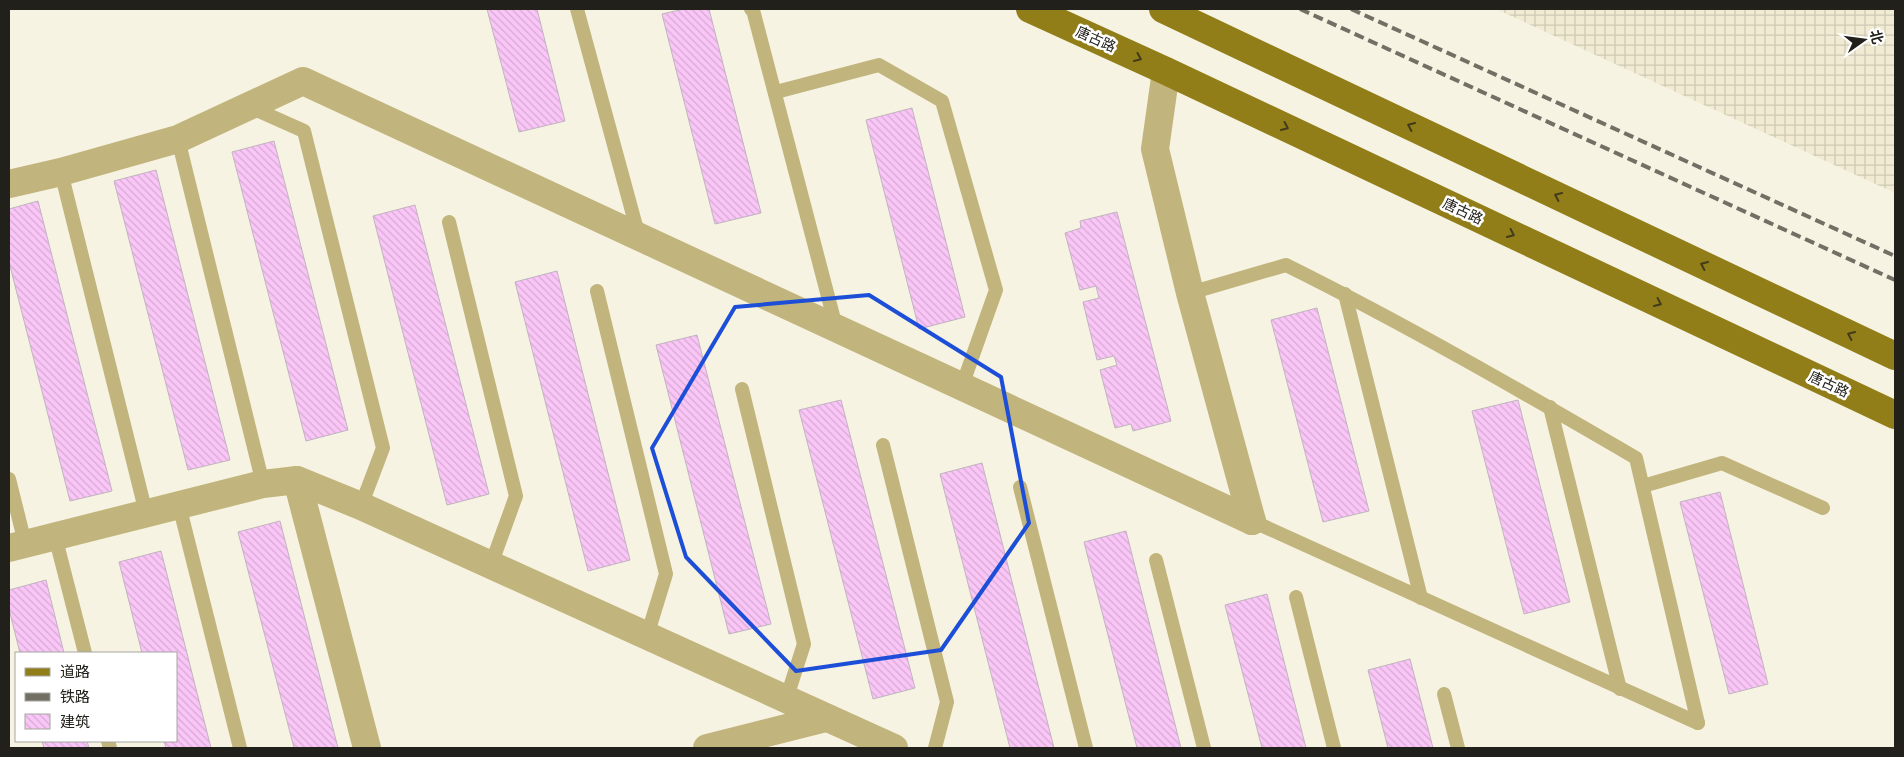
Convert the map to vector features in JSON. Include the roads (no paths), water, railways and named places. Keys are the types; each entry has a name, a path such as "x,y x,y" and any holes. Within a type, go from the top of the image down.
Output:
{"main road":[{"name":"唐古路","path":"1030,9 1166,70 1895,415"},
{"path":"1163,9 1895,356"}],"street":[{"path":"1166,70 1155,149 1190,293 1252,521"},
{"path":"9,184 61,172 178,139 303,81 1252,521"},
{"path":"298,480 367,748"},
{"path":"17,546 263,484 298,480 362,506 894,748"},
{"path":"707,748 826,718"}],"lane":[{"path":"577,9 639,237"},
{"path":"751,9 753,10 776,92 836,327"},
{"path":"776,92 879,65 942,101 996,290 962,386"},
{"path":"250,107 304,131 383,448 362,506"},
{"path":"178,139 263,484"},
{"path":"61,172 146,513"},
{"path":"449,222 516,496 491,565"},
{"path":"1190,293 1286,265 1345,294 1550,407 1636,458 1698,723 1252,521"},
{"path":"597,291 666,574 647,636"},
{"path":"1345,294 1422,598"},
{"path":"742,389 804,644 786,700"},
{"path":"1550,407 1620,688"},
{"path":"883,445 947,702 935,748"},
{"path":"1643,486 1722,464 1823,508"},
{"path":"9,479 17,546"},
{"path":"1020,487 1086,748"},
{"path":"179,505 240,748"},
{"path":"55,536 85,652"},
{"path":"1156,560 1204,748"},
{"path":"1296,597 1334,748"},
{"path":"1444,694 1458,748"}],"railway":[{"path":"1300,9 1895,280"},
{"path":"1351,9 1895,256"}]}
